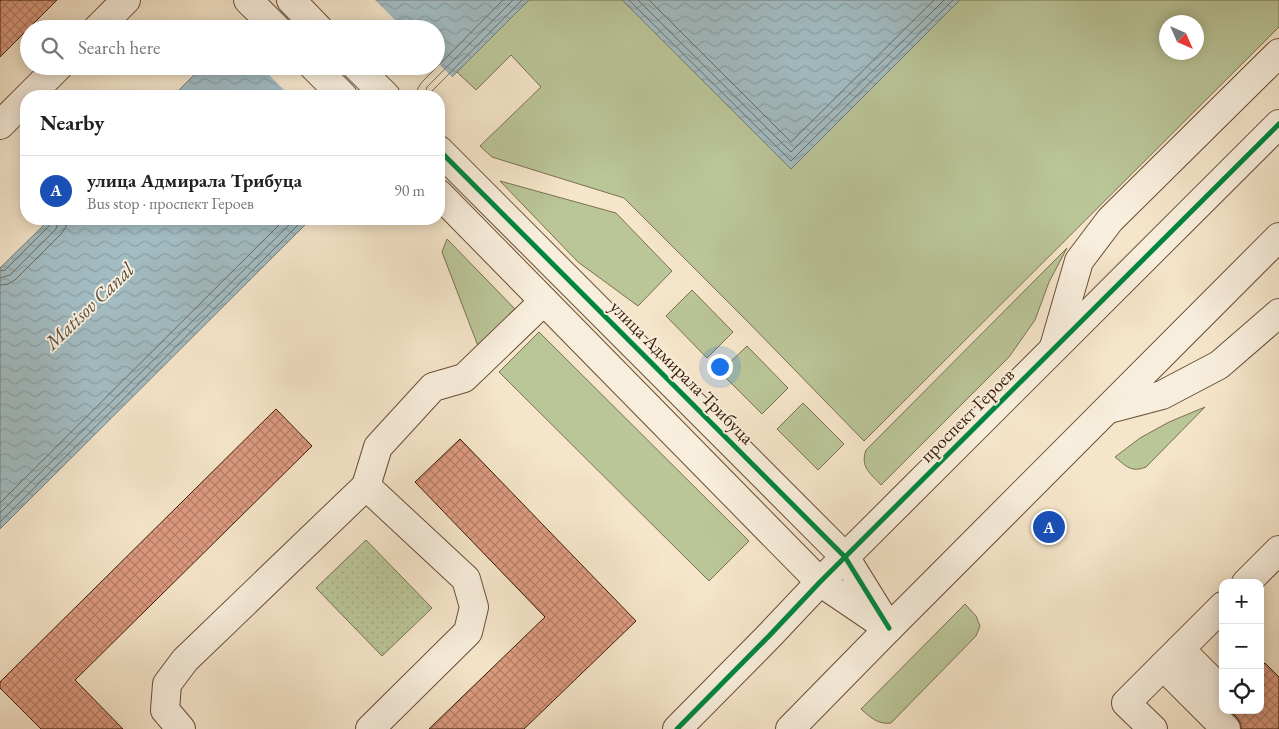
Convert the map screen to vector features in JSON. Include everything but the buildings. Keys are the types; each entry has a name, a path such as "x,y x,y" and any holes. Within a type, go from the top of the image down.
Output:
{"street":[{"path":"106,20 126,0"},
{"path":"248,0 268,20"},
{"path":"291,0 310,20"},
{"path":"1052,351 1079,262 1110,220 1279,53"},
{"path":"35,90 50,75"},
{"path":"322,75 337,90"},
{"path":"365,75 380,90"},
{"path":"0,125 20,105"},
{"name":"проспект Героев","path":"677,729 820,582 1279,124"},
{"name":"улица Адмирала Трибуца","path":"445,156 845,558 889,628"},
{"path":"445,200 820,582 889,628"},
{"path":"790,729 1279,237"},
{"path":"180,729 165,710 167,684 185,660 366,486 378,447 433,387 464,378 544,301"},
{"path":"1108,409 1162,395 1219,365 1279,313"},
{"path":"366,486 466,579 474,607 468,632 370,729"},
{"path":"1250,579 1279,550"},
{"path":"1152,729 1126,703 1219,610"},
{"path":"1178,650 1219,665"},
{"path":"1178,650 1219,688"},
{"path":"1178,650 1226,729"}],"green space":[{"path":"529,0 622,0 791,169 960,0 1279,0 1279,27 864,441 624,198 492,157 480,146 541,87 511,55 476,90 457,72"},
{"path":"500,181 616,213 672,271 638,306 578,262"},
{"path":"447,239 516,310 478,346 442,252"},
{"path":"1067,248 1049,282 1035,320 1009,357 881,485 865,465 864,456 866,450"},
{"path":"692,290 733,332 707,358 666,316"},
{"path":"539,332 749,541 709,581 499,372"},
{"path":"747,346 788,388 762,414 720,372"},
{"path":"803,403 844,444 818,470 777,429"},
{"path":"1205,407 1146,467 1132,469 1115,457 1140,438 1169,422"},
{"path":"366,540 432,608 382,656 316,588"},
{"path":"965,604 976,616 980,626 976,636 891,723 878,722 861,709"}],"water":[{"path":"268,0 529,0 439,90 179,90 194,75 445,75 445,20 249,20"},
{"path":"622,0 960,0 791,169"},
{"name":"Matisov Canal","path":"44,225 305,225 0,529 0,268"}],"pier":[{"path":"264,0 375,0 395,20 246,20"},
{"path":"445,70 454,79 443,90 284,90 269,75 445,75"}],"cycle path":[{"path":"677,729 820,582 1279,124"},
{"path":"445,156 845,557 889,628"}],"place":[{"name":"улица Адмирала Трибуца","path":"1049,527"}]}
